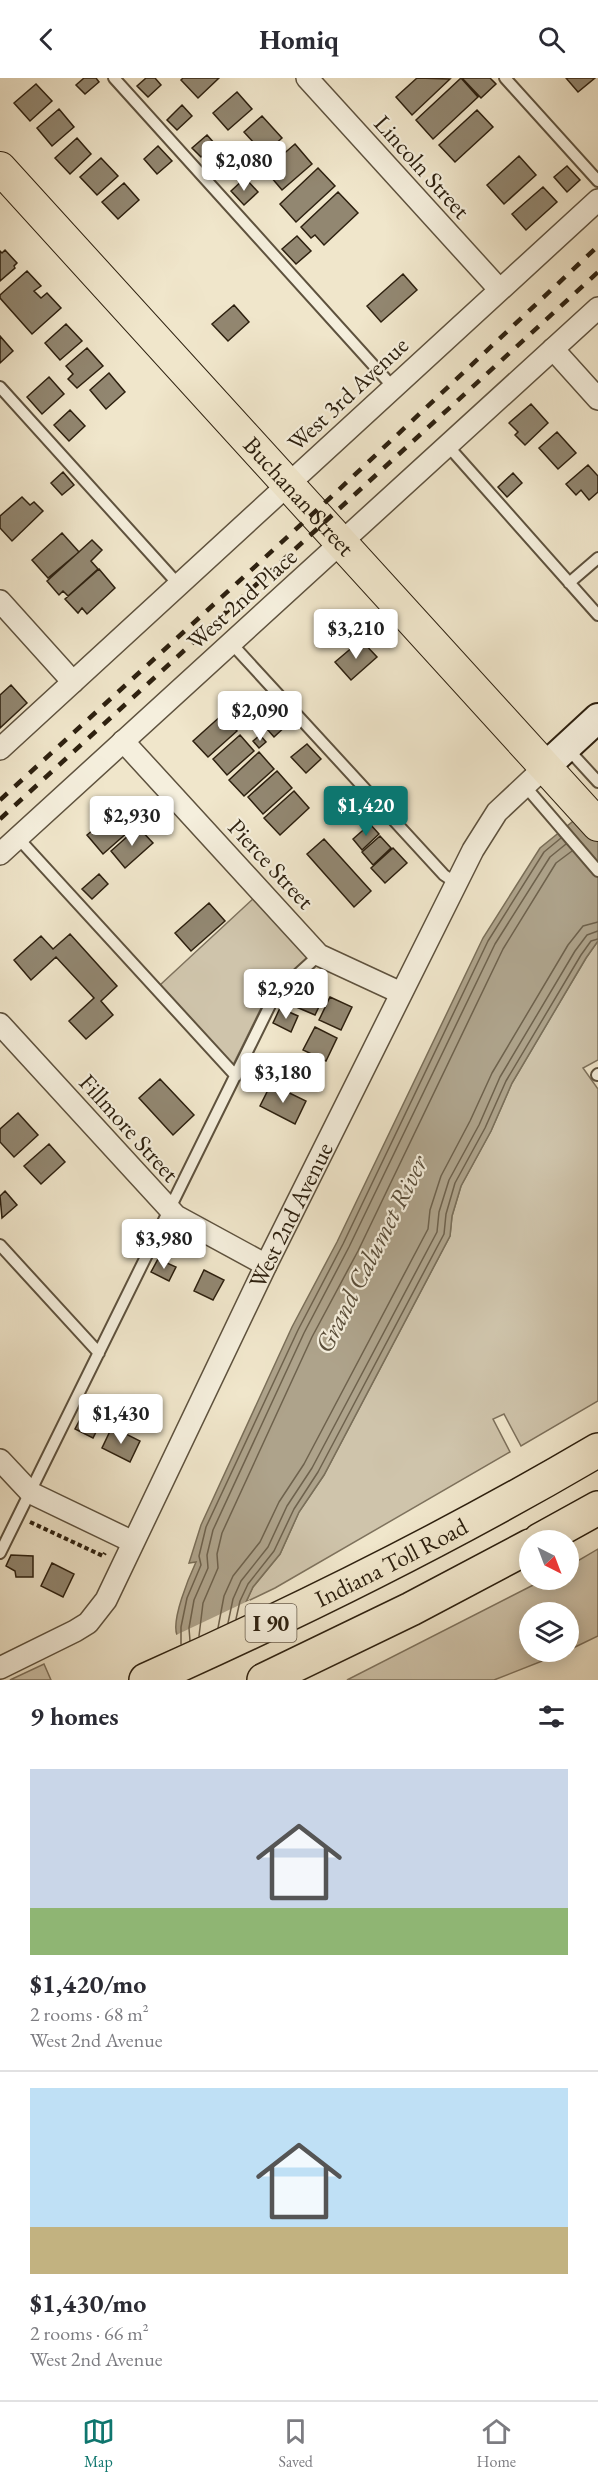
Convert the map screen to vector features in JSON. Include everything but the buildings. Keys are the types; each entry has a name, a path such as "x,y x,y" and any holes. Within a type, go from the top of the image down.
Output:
{"highway":[{"name":"Indiana Toll Road","path":"146,1680 273,1622 395,1562 598,1450"},
{"path":"558,1530 598,1508"},
{"name":"Indiana Toll Road","path":"264,1680 411,1609 519,1552"}],"main road":[{"name":"Buchanan Street","path":"0,168 598,825"}],"street":[{"name":"Lincoln Street","path":"307,78 499,290"},
{"name":"West 3rd Avenue","path":"0,749 598,200"},
{"name":"West 2nd Place","path":"0,854 598,308"},
{"path":"553,349 598,399"},
{"path":"0,602 73,682"},
{"name":"West 2nd Avenue","path":"0,1668 88,1623 106,1600 266,1264 456,883 491,822 553,775 598,717"},
{"name":"Pierce Street","path":"123,741 319,955 401,993"},
{"name":"Fillmore Street","path":"0,1024 169,1210 183,1222 266,1264"},
{"path":"0,1460 31,1493 133,1542"}],"lane":[{"path":"114,78 393,387"},
{"path":"505,78 598,181"},
{"path":"0,387 178,584"},
{"path":"448,446 568,584 598,615"},
{"path":"568,584 598,558"},
{"path":"231,643 444,875 456,883"},
{"path":"553,775 598,782"},
{"path":"553,775 598,871"},
{"path":"18,838 236,1076"},
{"path":"0,1553 275,995 319,955"},
{"path":"0,1245 99,1353"}],"path":[{"path":"20,1515 103,1556 109,1548"}],"shaded area":[{"path":"255,897 309,957 267,996 233,1065 160,985"},
{"path":"598,941 598,1060 583,1068 598,1089 598,1401 521,1446 504,1414 493,1419 510,1452 275,1588 246,1602 253,1587 280,1554 299,1512 324,1475 450,1236 452,1216 461,1186 491,1131 512,1083"},
{"path":"598,1549 598,1636 579,1645 579,1602 519,1602 519,1662 540,1662 494,1680 347,1680 523,1590 579,1590 579,1560"},
{"path":"44,1664 51,1680 10,1680"}],"water":[{"name":"Grand Calumet River","path":"598,801 598,941 512,1083 491,1131 461,1186 452,1216 450,1236 324,1475 299,1512 280,1554 253,1587 246,1602 230,1680 177,1635 176,1619 196,1562 189,1563 201,1525 292,1327 337,1242 483,938 540,848"}],"pier":[{"path":"250,1600 233,1680 167,1680 174,1636"}],"railway":[{"path":"0,800 330,498 598,246"},
{"path":"0,819 598,272"}]}
